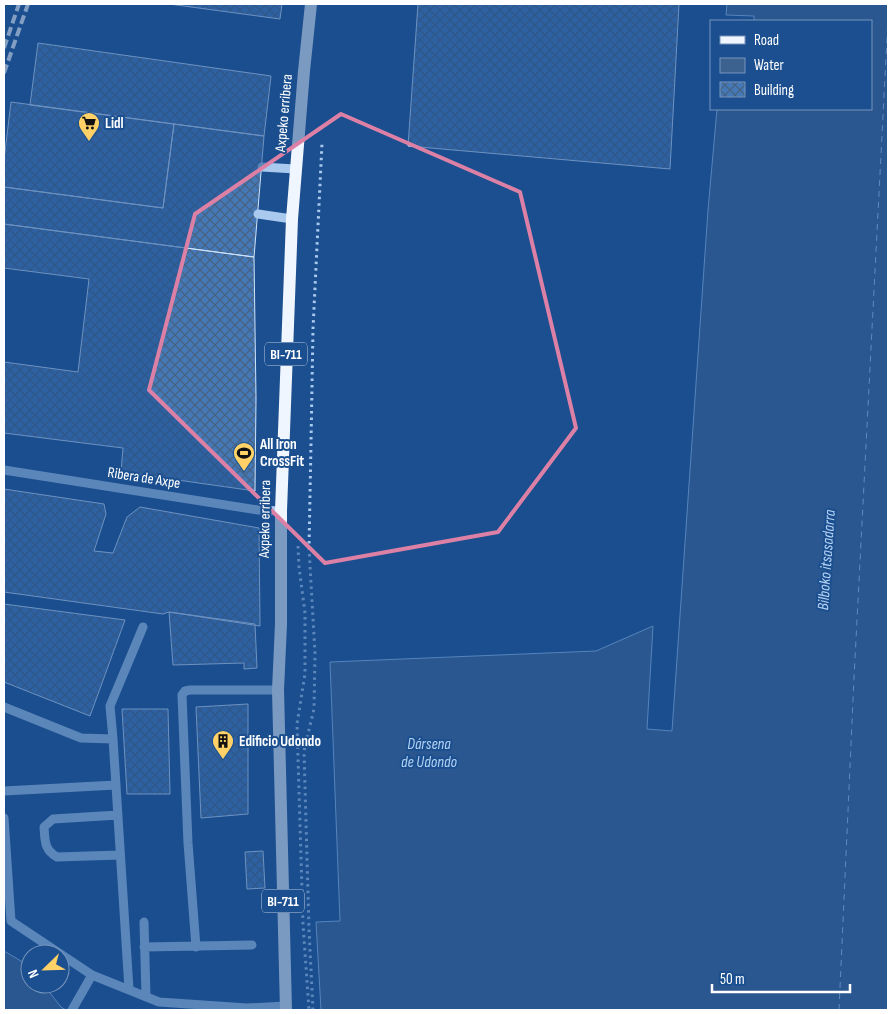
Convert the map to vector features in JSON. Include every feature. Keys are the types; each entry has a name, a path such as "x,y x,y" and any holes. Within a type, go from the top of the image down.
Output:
{"main road":[{"name":"Axpeko erribera","path":"286,1008 278,690 281,624 281,512 292,219 311,4"}],"street":[{"path":"262,167 295,169"},
{"path":"258,214 292,219"},
{"name":"Ribera de Axpe","path":"4,470 281,512"},
{"path":"128,989 110,706 143,627"},
{"path":"196,947 188,843 182,695 185,691 190,690 278,690"},
{"path":"4,707 81,738 113,740"},
{"path":"4,791 116,785"},
{"path":"118,815 52,819 44,827 46,847 50,854 57,857 120,855"},
{"path":"4,818 11,921 92,975 159,1002 247,1008 286,1008"},
{"path":"144,922 146,997"},
{"path":"144,946 252,945"},
{"path":"72,1010 92,975"}],"path":[{"path":"314,1010 308,921 304,751 314,710 315,653 309,548 313,329 322,143"},
{"path":"298,538 298,567 305,614 305,674 298,724 303,924 309,1010"}],"highlighted area":[{"path":"341,114 520,192 576,428 498,532 325,563 149,390 195,214"}],"water":[{"path":"727,4 888,4 888,1010 321,1010 316,922 340,921 330,662 596,651 653,626 647,729 672,731 708,210 717,110 872,110 872,20 754,20 754,16 726,15"},
{"path":"4,951 20,960 20,994 51,994 61,1007 66,1010 4,1010"}],"building":[{"path":"169,4 282,4 280,19"},
{"path":"418,4 679,4 670,169 408,146"},
{"path":"38,43 271,76 264,136 30,105"},
{"name":"Lidl","path":"11,102 174,124 163,208 4,187 4,160"},
{"path":"174,124 264,136 254,257 4,224 4,187 163,208"},
{"path":"4,224 254,257 255,491 121,472 123,448 4,433 4,362 78,372 89,279 4,268"},
{"path":"4,489 104,504 106,514 94,551 113,553 127,517 140,507 259,528 260,626 169,612 163,614 4,592"},
{"path":"4,604 125,620 90,716 4,682"},
{"path":"169,612 255,624 257,668 244,669 244,663 173,665"},
{"name":"Edificio Udondo","path":"248,704 248,814 201,818 196,707"},
{"path":"122,709 168,709 170,794 127,794"},
{"path":"263,851 265,888 247,889 245,852"}],"ferry route":[{"path":"839,1010 888,19"}],"railway":[{"path":"4,48 19,4"},
{"path":"4,73 28,4"}],"place":[{"name":"Lidl","path":"89,142"},
{"name":"All Iron CrossFit","path":"244,472"},
{"name":"Edificio Udondo","path":"223,760"}],"water label":[{"name":"Bilboko itsasadarra","path":"827,560"},
{"name":"Dársena de Udondo","path":"429,753"}]}
